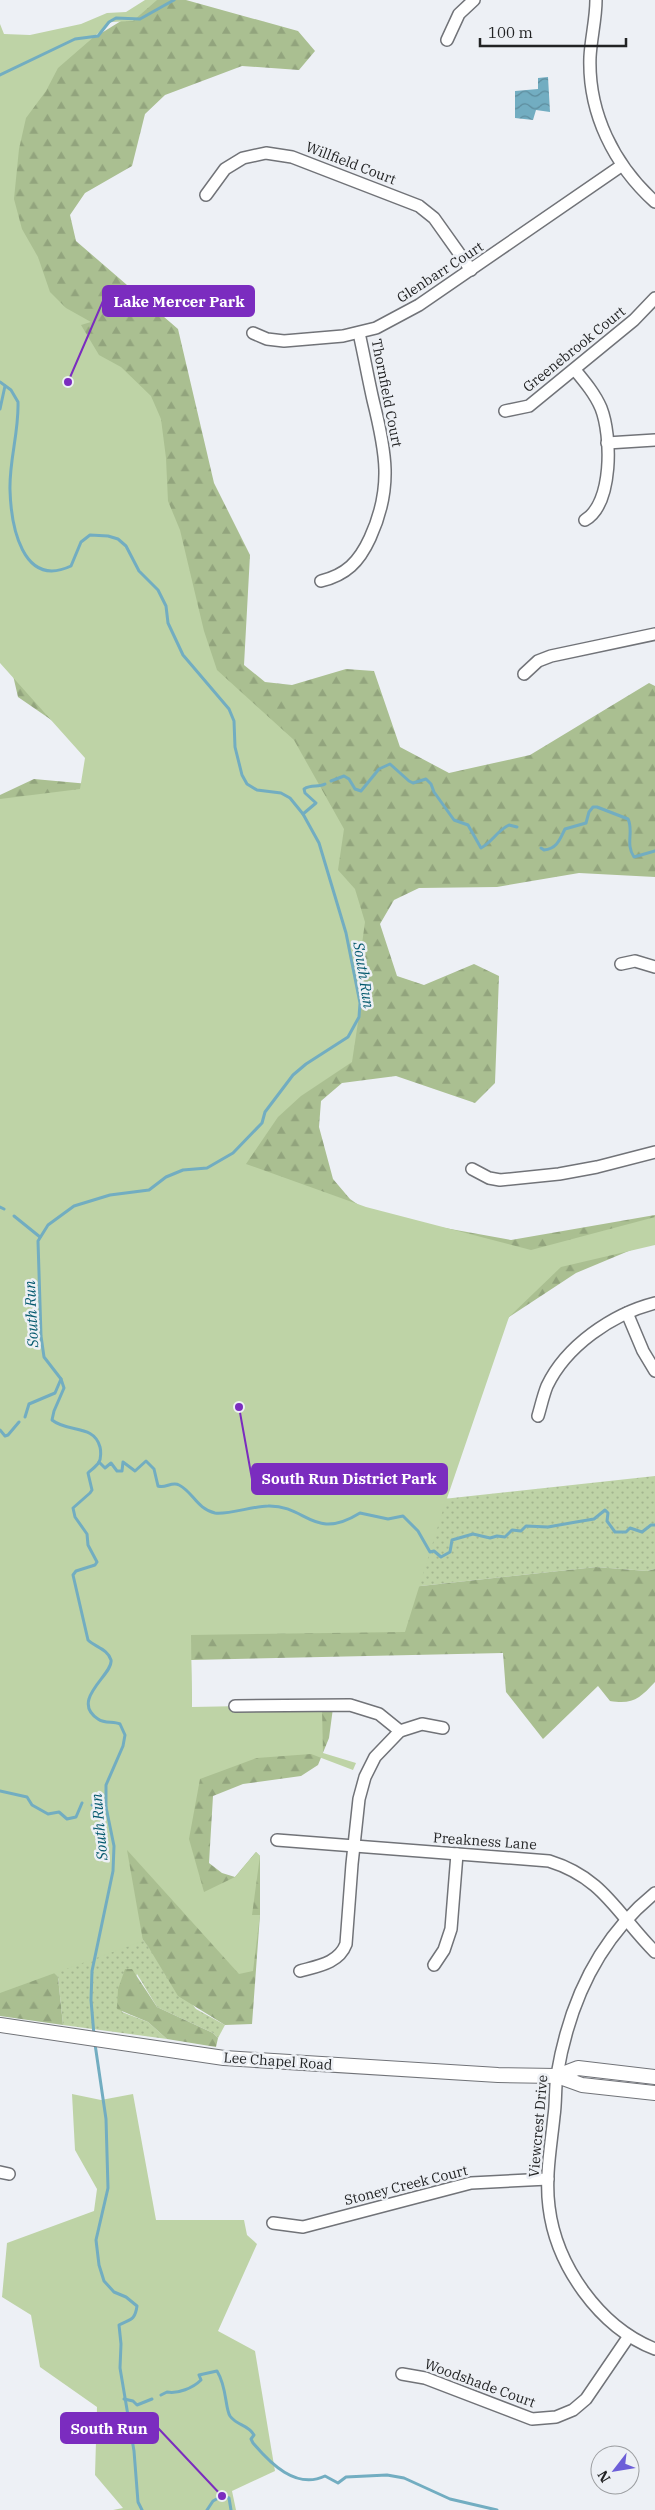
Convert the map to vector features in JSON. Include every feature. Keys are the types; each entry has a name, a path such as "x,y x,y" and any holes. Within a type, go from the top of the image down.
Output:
{"main road":[{"name":"Lee Chapel Road","path":"0,2025 263,2061 498,2075 557,2076 582,2085 655,2093"},
{"name":"Lee Chapel Road","path":"557,2076 578,2068 655,2077"}],"street":[{"path":"447,40 459,14 474,0"},
{"path":"596,0 590,59 593,94 600,123 621,166 655,202"},
{"name":"Willfield Court","path":"206,195 225,169 243,158 266,153 292,157 419,206 434,218 471,270"},
{"name":"Glenbarr Court","path":"253,332 267,339 278,341 360,333 403,315 621,166"},
{"name":"Greenebrook Court","path":"505,411 528,406 575,370 634,320 655,298"},
{"name":"Thornfield Court","path":"321,581 346,572 358,561 377,523 384,498 386,475 383,436 360,333"},
{"path":"575,370 599,403 604,416 607,443 608,475 606,486 594,515 585,520"},
{"path":"607,443 655,440"},
{"path":"524,674 538,661 550,656 655,634"},
{"path":"621,964 635,962 655,967"},
{"path":"472,1169 489,1178 500,1180 578,1171 655,1152"},
{"path":"538,1416 548,1385 568,1357 592,1334 628,1313 655,1303"},
{"path":"628,1313 643,1351 655,1371"},
{"path":"235,1706 356,1706 379,1714 400,1731"},
{"path":"300,1971 332,1961 343,1953 346,1944 359,1799 365,1777 375,1757 400,1731 422,1724 443,1728"},
{"name":"Preakness Lane","path":"277,1840 537,1860 566,1867 594,1883 655,1952"},
{"path":"434,1965 444,1950 451,1929 457,1854"},
{"name":"Viewcrest Drive","path":"655,1893 626,1919 600,1953 580,1991 567,2029 557,2076 548,2179 548,2206 552,2226 568,2268 594,2304 629,2336 655,2349"},
{"name":"Stoney Creek Court","path":"273,2224 303,2227 471,2183 548,2179"},
{"name":"Woodshade Court","path":"402,2374 425,2378 532,2419 556,2417 573,2410 586,2399 629,2336"}],"green space":[{"path":"145,0 157,0 133,21 111,22 58,68 46,91 26,118 19,149 14,199 22,229 38,257 50,292 66,308 91,322 81,325 99,355 121,367 151,396 161,419 166,458 168,501 180,530 204,631 217,670 294,740 344,829 338,870 355,889 365,922 362,944 366,969 352,1062 301,1096 278,1117 246,1164 366,1207 531,1250 655,1217 655,1245 561,1267 509,1317 443,1510 405,1632 191,1635 192,1707 345,1704 359,1709 322,1708 323,1753 356,1763 353,1770 311,1754 257,1758 200,1779 189,1839 204,1892 235,1877 256,1852 260,1856 252,1915 260,1915 253,1971 239,1974 127,1850 143,1941 0,1993 0,799 80,789 85,758 0,663 0,24 4,34 30,35 81,24 107,13 126,12"},
{"path":"155,0 186,0 298,31 315,51 299,70 242,66 165,95 145,114 132,166 85,193 70,215 76,241 178,329 214,483 250,555 244,665 265,682 292,685 346,669 374,671 400,747 449,773 530,755 649,683 655,686 655,877 579,873 497,887 419,888 394,900 380,924 397,976 424,985 474,964 499,976 495,1083 475,1103 396,1076 342,1083 321,1101 319,1127 333,1179 350,1199 373,1215 511,1240 655,1215 655,1240 576,1273 509,1317 453,1410 0,1546 0,795 34,779 89,784 95,750 18,697 12,671 14,46 95,37"},
{"path":"655,1476 655,1569 647,1571 596,1567 200,1610 0,1547"},
{"path":"596,1567 647,1571 655,1569 655,1682 636,1699 625,1702 610,1701 598,1686 543,1739 506,1692 503,1653 191,1660 192,1707 333,1708 329,1738 318,1765 301,1776 243,1784 213,1796 209,1863 222,1873 235,1877 256,1852 260,1856 260,1915 252,2024 225,2025 178,1996 138,1933 0,1637 200,1610"},
{"path":"138,1933 196,2009 225,2025 218,2038 213,2033 157,2007 137,1974 122,2012 148,2022 167,2039 63,2025 58,1977 0,1955"},
{"path":"125,1969 132,1969 157,2007 213,2033 218,2038 216,2047 167,2039 148,2022 117,2009 118,1989"},
{"path":"52,1971 58,1977 63,2025 0,2016 0,1980"},
{"path":"72,2094 101,2100 133,2094 156,2220 244,2220 247,2235 257,2244 218,2331 255,2351 275,2471 232,2491 236,2510 113,2510 123,2508 95,2475 97,2407 40,2367 31,2315 2,2297 7,2243 94,2211 97,2189 75,2150"}],"water":[{"path":"548,77 550,112 536,110 533,120 515,118 515,91 538,89 538,78"}],"waterway":[{"path":"0,75 75,39 98,36 109,22 116,18 140,19 174,0"},
{"name":"South Run","path":"0,382 11,390 18,402 10,490 13,520 22,550 30,561 41,569 54,571 71,566 81,542 90,535 108,536 118,539 126,546 139,571 158,590 166,606 168,623 183,655 229,709 234,721 235,747 242,775 247,784 257,790 281,793 290,798 303,814 319,843 346,933 360,1003 359,1017 348,1037 306,1064 293,1075 265,1112 262,1123 233,1153 207,1168 183,1170 166,1177 149,1190 110,1195 74,1206 48,1225 38,1241 41,1336 44,1357 61,1379 64,1388 52,1420 58,1424 92,1435 97,1440 101,1451 99,1462 88,1473 92,1490 73,1508 75,1517 87,1534 88,1545 97,1562 95,1565 76,1571 73,1575 88,1640 107,1653 111,1660 110,1666 90,1696 88,1704 90,1712 98,1719 120,1724 125,1735 123,1746 106,1785 106,1807 114,1846 113,1871 92,1971 91,2000 94,2035"},
{"path":"0,409 5,386"},
{"path":"331,781 344,776 349,779 355,789 361,791 379,769 390,764 413,783 426,779 454,820 468,825 481,848 505,827 509,825 517,827"},
{"path":"303,814 316,803 305,793 304,789 325,784"},
{"path":"541,848 544,850 552,848 558,843 565,829 586,823 589,812 593,807 597,807 628,819 630,824 630,847 634,857 655,851"},
{"path":"0,1207 4,1209"},
{"path":"14,1216 40,1237"},
{"path":"25,1417 29,1404 55,1393 61,1379"},
{"path":"0,1430 5,1436 8,1435 19,1422"},
{"path":"99,1462 105,1468 111,1463 117,1471 122,1471 123,1462 135,1471 146,1461 154,1469 158,1486 179,1485 204,1508 215,1513 227,1513 262,1506 281,1507 311,1520 331,1524 344,1521 360,1513 388,1519 403,1516 418,1531 430,1552 434,1551 441,1557 450,1552 452,1540 473,1534 490,1538 497,1536 505,1537 512,1530 521,1531 526,1526 548,1527 594,1519 605,1510 608,1513 607,1521 615,1532 626,1532 630,1528 642,1532 651,1525 655,1525"},
{"path":"0,1791 27,1797 32,1805 48,1814 59,1812 67,1819 76,1817 82,1803"},
{"path":"92,1805 99,1810 106,1807"},
{"name":"South Run","path":"95,2044 106,2119 108,2188 96,2240 99,2265 104,2281 114,2292 126,2297 137,2306 133,2317 119,2325 121,2344 120,2368 134,2451 138,2502 142,2510"},
{"path":"161,2395 167,2392 176,2392 190,2388 201,2380 199,2375 217,2371 223,2384 230,2416 236,2422 252,2431 254,2435 251,2439 253,2443 267,2459 294,2477 304,2480 325,2476 338,2483 346,2477 387,2475 404,2478 450,2499 497,2510"},
{"path":"124,2399 133,2401 137,2405 152,2399"},
{"name":"South Run","path":"207,2510 213,2501 222,2496 229,2498 231,2510"}],"place":[{"name":"Lake Mercer Park","path":"68,382"},
{"name":"South Run District Park","path":"239,1407"},
{"name":"South Run","path":"222,2496"}]}
